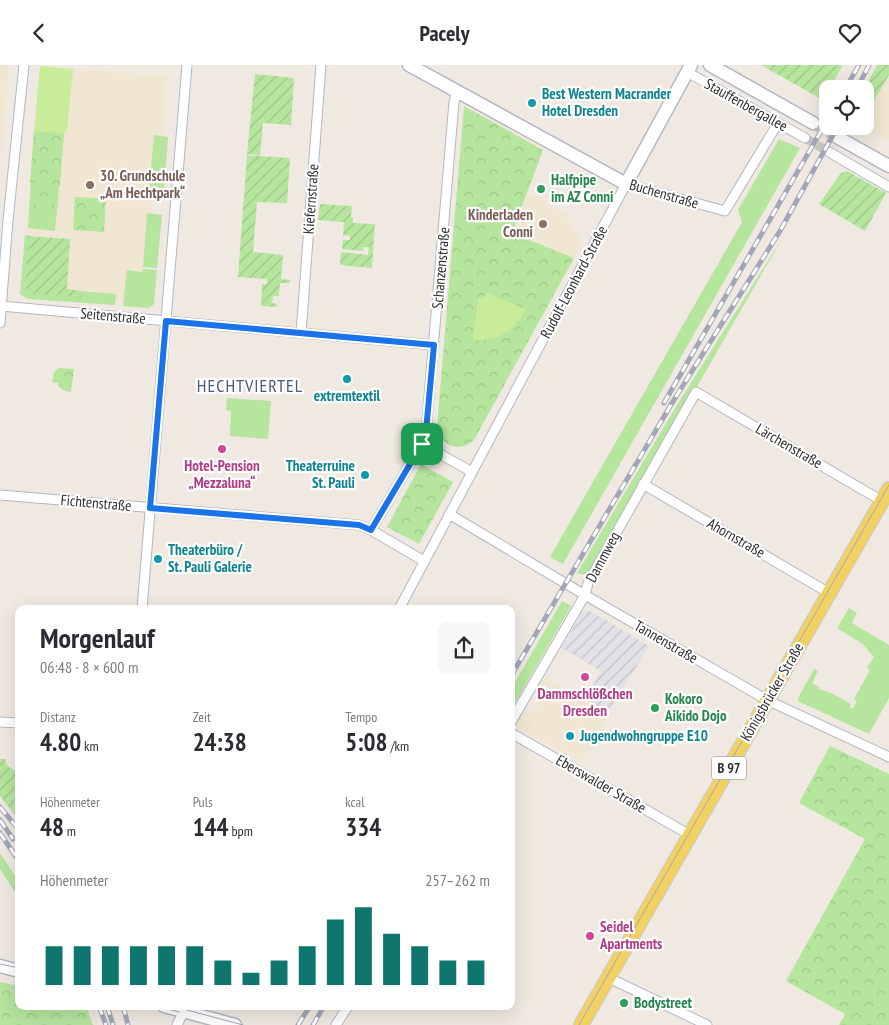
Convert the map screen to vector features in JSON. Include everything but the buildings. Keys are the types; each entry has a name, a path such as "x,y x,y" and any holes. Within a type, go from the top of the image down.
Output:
{"main road":[{"name":"Königsbrücker Straße","path":"582,1025 886,495"}],"street":[{"path":"0,323 8,220 24,65"},
{"path":"142,605 187,65"},
{"name":"Kiefernstraße","path":"301,333 321,65"},
{"name":"Buchenstraße","path":"409,65 626,184 725,211 778,123"},
{"name":"Stauffenbergallee","path":"710,65 813,123"},
{"name":"Stauffenbergallee","path":"689,68 805,138"},
{"name":"Rudolf-Leonhard-Straße","path":"424,561 689,68"},
{"name":"Schanzenstraße","path":"371,530 422,444 426,431 454,102 457,91"},
{"path":"837,137 889,166"},
{"path":"829,152 889,187"},
{"name":"Seitenstraße","path":"1,306 434,345"},
{"name":"Dammweg","path":"515,715 585,595 588,583 696,392"},
{"name":"Lärchenstraße","path":"696,392 886,495"},
{"path":"422,444 472,472"},
{"name":"Ahornstraße","path":"643,483 829,593"},
{"name":"Fichtenstraße","path":"0,495 359,525 424,561"},
{"name":"Tannenstraße","path":"449,515 767,700 889,757"},
{"path":"401,605 424,561"},
{"path":"0,721 15,723"},
{"name":"Eberswalder Straße","path":"515,735 690,835"},
{"path":"0,966 15,970"},
{"path":"608,978 707,1025"},
{"path":"177,1025 184,1010"},
{"path":"188,1010 235,1025"},
{"path":"336,1025 345,1010"}],"shaded area":[{"path":"0,65 9,65 2,151 0,153"},
{"name":"30. Grundschule „Am Hechtpark“","path":"73,69 166,76 162,136 153,136 149,190 152,191 150,213 147,213 143,272 127,270 124,302 29,293 25,288 34,131 64,133 67,131"},
{"path":"889,75 889,140 874,131 874,101"},
{"name":"Kinderladen Conni","path":"528,194 547,201 545,206 567,214 566,216 582,243 574,258 512,233"},
{"path":"586,611 590,611 649,646 608,713 585,699 601,671 562,648 578,619"},
{"path":"545,676 608,713 581,762 516,726 525,710 533,714 549,688 541,683"}],"green space":[{"path":"761,65 843,65 834,80 819,80 819,98"},
{"path":"877,65 889,65 889,75 874,101 874,80 869,80"},
{"path":"40,66 73,69 67,131 64,133 34,131"},
{"path":"255,74 294,78 291,125 263,123 260,155 247,154"},
{"path":"464,106 543,150 512,233 574,258 474,440 469,444 457,447 442,439 437,427"},
{"path":"34,131 64,133 55,231 28,228"},
{"path":"34,131 64,133 60,186 30,183"},
{"path":"154,135 168,137 164,192 149,190"},
{"path":"779,139 800,148 563,564 550,557 742,222 738,210"},
{"path":"247,155 290,158 287,203 257,202 253,252 283,255 281,279 290,280 290,283 280,283 279,296 273,296 272,303 277,304 277,307 261,306 262,284 267,284 267,279 238,277"},
{"path":"847,171 886,193 865,231 819,204 841,173"},
{"path":"34,192 55,193 54,211 33,210"},
{"path":"75,197 106,199 104,232 73,230"},
{"path":"320,204 352,206 351,217 353,218 353,223 375,224 372,268 340,265 341,252 368,255 369,247 363,247 363,251 342,249 343,240 350,240 350,236 343,235 344,222 318,220"},
{"path":"147,213 162,215 157,268 143,267"},
{"path":"25,235 31,236 30,287 116,294 115,305 28,299 20,294"},
{"path":"28,236 70,239 67,289 82,291 81,298 29,293 25,288"},
{"path":"783,237 588,576 577,573 677,405"},
{"path":"143,269 157,270 154,304 149,308 123,306 127,270 142,272"},
{"path":"487,293 525,309 511,329 497,337 473,340 478,300"},
{"path":"59,368 74,369 71,392 63,390 58,383 52,382 54,372"},
{"path":"227,398 271,401 268,439 230,436 231,411 226,410"},
{"path":"421,464 453,482 419,544 387,527"},
{"path":"562,601 571,606 515,703 515,682"},
{"path":"849,608 857,613 852,623 889,645 889,698 869,734 798,701 814,669 818,671 812,683 819,687 819,689 851,704 850,707 852,709 857,702 854,699 870,670 867,668 874,657 863,644 837,628"},
{"path":"830,746 889,774 889,1025 839,1025 845,1014 786,981 865,839 799,803"},
{"path":"0,759 5,759 6,764 15,770 15,815 0,796"},
{"path":"0,853 15,876 15,892 0,869"},
{"path":"0,982 15,985 15,1010 87,1010 93,1025 0,1025"}],"tunnel":[{"path":"813,123 837,137"},
{"path":"805,138 829,152"}],"tram line":[{"path":"579,1025 889,485"},
{"path":"0,964 15,967"},
{"path":"172,1010 179,1012"},
{"path":"187,1010 243,1025"}],"railway":[{"path":"850,80 859,65"},
{"path":"862,80 869,65"},
{"path":"664,403 819,135"},
{"path":"515,669 672,403 780,231 833,135"},
{"path":"0,807 15,825"},
{"path":"0,820 13,839"},
{"path":"0,833 15,855"},
{"path":"100,1010 106,1025"},
{"path":"108,1010 113,1025"},
{"path":"124,1010 128,1025"},
{"path":"298,1025 307,1010"},
{"path":"313,1025 322,1010"}],"place":[{"name":"Best Western Macrander Hotel Dresden","path":"532,103"},
{"name":"30. Grundschule „Am Hechtpark“","path":"90,185"},
{"name":"Halfpipe im AZ Conni","path":"541,189"},
{"name":"Kinderladen Conni","path":"543,224"},
{"name":"extremtextil","path":"347,379"},
{"name":"Hotel-Pension „Mezzaluna“","path":"222,449"},
{"name":"Theaterruine St. Pauli","path":"365,475"},
{"name":"Theaterbüro / St. Pauli Galerie","path":"158,559"},
{"name":"Dammschlößchen Dresden","path":"585,677"},
{"name":"Kokoro Aikido Dojo","path":"655,708"},
{"name":"Jugendwohngruppe E10","path":"570,736"},
{"name":"Seidel Apartments","path":"590,936"},
{"name":"Bodystreet","path":"624,1003"}],"district":[{"name":"HECHTVIERTEL","path":"250,386"}],"route":[{"path":"166,321 434,345 426,431 422,444 371,530 359,525 150,508 166,321"}]}
